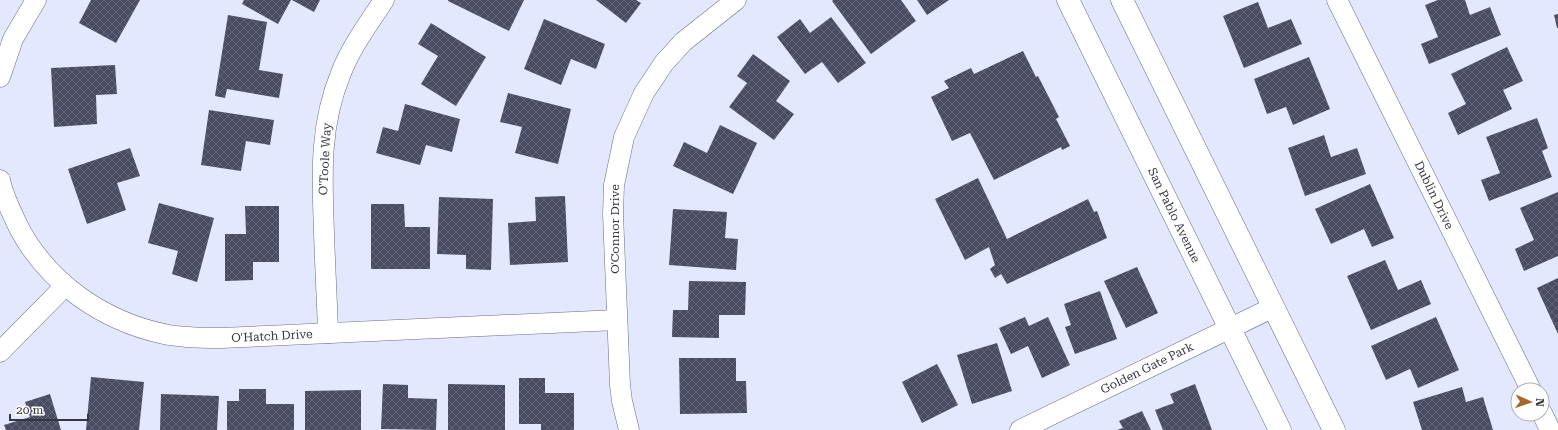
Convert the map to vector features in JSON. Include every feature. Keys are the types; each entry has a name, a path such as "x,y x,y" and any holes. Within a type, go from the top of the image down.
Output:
{"main road":[{"name":"San Pablo Avenue","path":"1068,0 1280,430"},
{"path":"1122,0 1334,430"}],"street":[{"path":"0,77 13,39 36,0"},
{"name":"O'Toole Way","path":"328,333 322,176 328,112 341,72 355,46 384,0"},
{"name":"O'Connor Drive","path":"628,430 622,401 613,239 614,186 624,137 644,93 664,63 683,42 736,0"},
{"name":"Dublin Drive","path":"1338,0 1526,382"},
{"name":"O'Hatch Drive","path":"0,180 12,213 26,241 44,264 65,286 110,316 136,328 165,335 194,338 221,338 617,320"},
{"path":"0,352 65,286"},
{"name":"Golden Gate Park","path":"1029,428 1274,307"}],"building":[{"path":"91,0 140,0 116,43 79,23"},
{"path":"244,0 291,0 278,24 242,4"},
{"path":"292,0 320,0 314,12"},
{"path":"448,0 524,0 509,31"},
{"path":"596,0 636,0 641,3 626,23"},
{"path":"901,0 916,21 871,54 832,1"},
{"path":"917,0 949,0 927,15"},
{"path":"1438,0 1465,0 1470,15 1490,7 1501,35 1429,64 1421,44 1438,37 1425,5"},
{"path":"1258,2 1268,28 1291,19 1302,44 1244,68 1223,16"},
{"path":"1558,14 1558,28 1557,28 1554,15"},
{"path":"228,15 267,22 259,70 283,74 279,98 227,89 225,98 215,96"},
{"path":"831,17 866,63 838,83 822,62 805,74 777,37 800,19 810,33"},
{"path":"544,19 605,44 596,69 571,59 561,85 524,69"},
{"path":"431,23 486,57 456,106 421,84 438,56 418,44"},
{"path":"1507,47 1523,81 1503,90 1512,109 1458,135 1448,113 1466,104 1451,74"},
{"path":"1023,51 1059,117 1056,119 1070,146 1062,150 1061,147 994,180 970,133 952,141 931,97 949,88 944,81 971,68 974,74"},
{"path":"753,54 790,81 776,101 794,114 774,140 729,107 747,83 737,76"},
{"path":"1309,57 1330,109 1293,125 1286,107 1267,114 1254,79"},
{"path":"115,65 117,94 96,95 97,124 54,127 51,68"},
{"path":"508,93 571,109 558,164 515,153 522,127 500,122"},
{"path":"405,104 460,119 452,152 426,145 420,165 376,153 383,127 398,131"},
{"path":"209,110 274,120 270,145 246,141 241,171 201,165"},
{"path":"1537,118 1548,148 1542,151 1552,177 1489,201 1481,180 1500,173 1486,137"},
{"path":"720,125 757,143 733,194 673,166 684,142 707,153"},
{"path":"1324,135 1331,157 1357,148 1366,174 1305,196 1288,148"},
{"path":"130,148 140,176 117,183 126,210 87,224 68,169"},
{"path":"978,178 1007,239 1088,199 1094,212 1097,211 1107,238 1007,284 1001,274 995,278 990,269 995,265 989,247 965,260 935,199"},
{"path":"1370,184 1394,238 1372,247 1364,229 1331,244 1315,209"},
{"path":"1558,192 1558,256 1524,271 1515,249 1534,240 1520,208"},
{"path":"565,196 568,262 510,265 508,223 536,221 535,197"},
{"path":"439,197 493,199 491,270 466,269 466,255 437,254"},
{"path":"159,203 214,218 197,282 172,274 178,251 148,243"},
{"path":"371,204 404,204 405,227 430,227 430,269 371,269"},
{"path":"245,206 279,206 279,262 253,262 253,280 225,281 225,234 246,234"},
{"path":"673,209 727,212 725,238 738,239 736,270 669,265"},
{"path":"1385,260 1398,290 1421,280 1431,304 1371,330 1347,276"},
{"path":"1137,267 1158,313 1126,328 1104,281"},
{"path":"1558,278 1558,334 1537,288"},
{"path":"689,281 746,282 745,315 719,315 719,338 672,337 673,310 688,310"},
{"path":"1100,291 1117,339 1075,354 1065,327 1071,325 1064,304"},
{"path":"1025,317 1029,326 1048,317 1070,365 1042,378 1028,346 1011,354 999,328"},
{"path":"1436,317 1459,370 1418,388 1410,369 1386,380 1371,346"},
{"path":"997,343 1012,391 972,404 957,355"},
{"path":"679,358 736,358 736,381 746,381 747,413 680,414"},
{"path":"937,364 958,405 922,423 902,382"},
{"path":"91,377 144,382 139,430 86,430"},
{"path":"519,378 545,378 545,393 574,393 574,430 541,430 541,424 519,424"},
{"path":"383,384 408,385 408,398 437,399 436,430 381,429"},
{"path":"448,384 505,385 505,430 448,430"},
{"path":"1195,384 1212,430 1163,430 1155,410 1174,403 1170,394"},
{"path":"1462,387 1466,402 1483,397 1493,430 1422,430 1413,402"},
{"path":"239,389 266,389 266,404 294,404 294,430 227,430 227,401 239,401"},
{"path":"361,390 361,430 305,430 305,391"},
{"path":"50,394 61,430 6,430 4,425 30,417 25,402"},
{"path":"161,394 219,396 217,430 160,430"},
{"path":"1142,411 1151,430 1117,430 1123,428 1119,421"}]}
